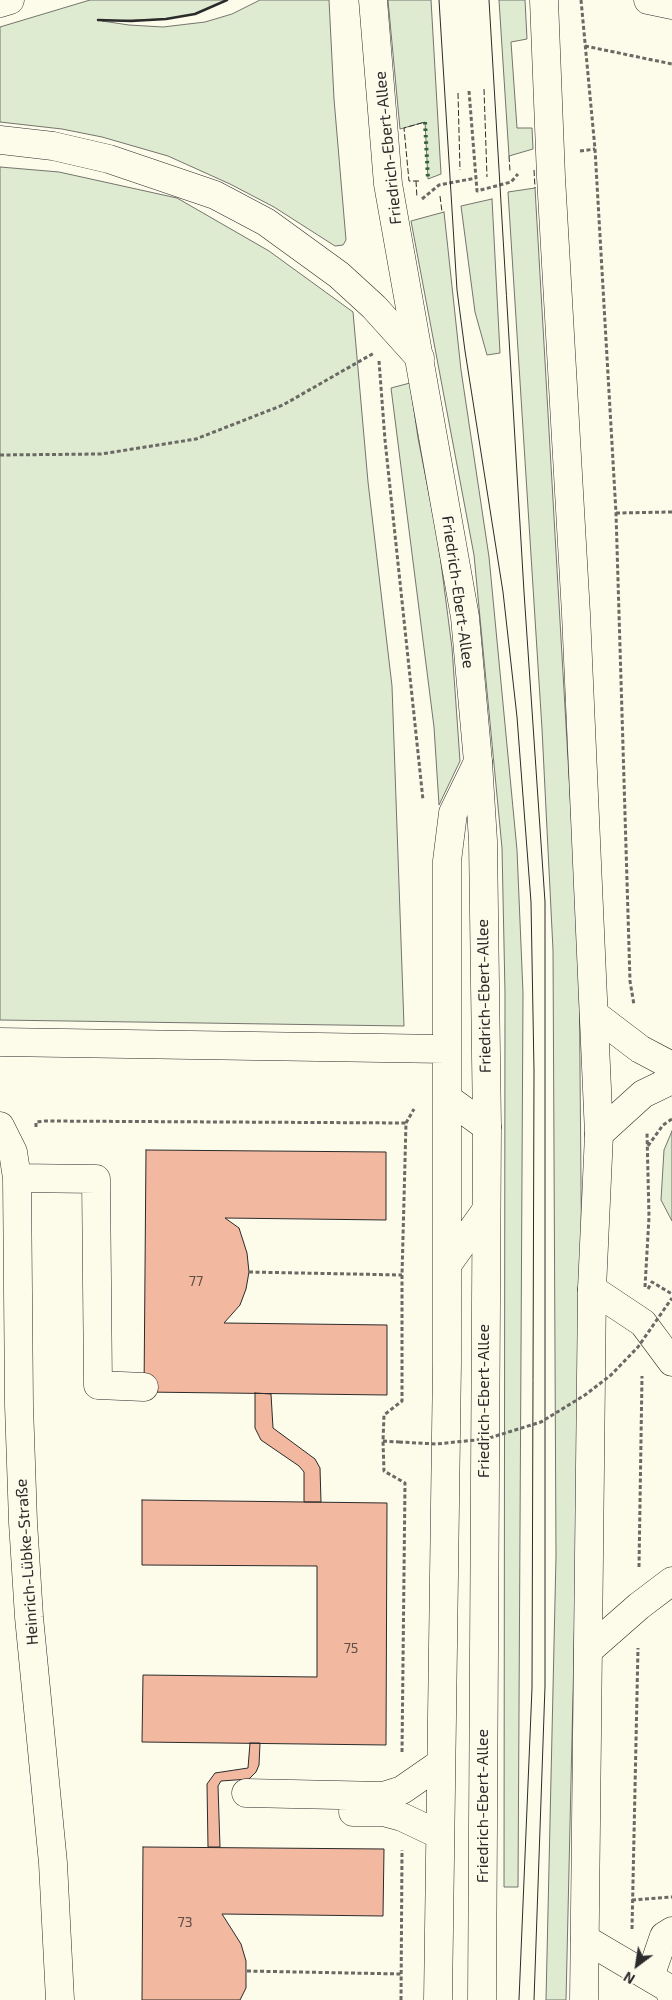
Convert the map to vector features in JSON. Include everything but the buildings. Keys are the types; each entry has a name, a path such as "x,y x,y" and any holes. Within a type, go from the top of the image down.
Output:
{"main road":[{"path":"0,3 10,0"},
{"name":"Friedrich-Ebert-Allee","path":"373,0 388,184 465,616 483,841 487,1127 485,1212 482,2000"},
{"path":"544,0 551,177 576,614 599,1134 592,1289 590,1649 584,2000"},
{"path":"648,0 672,5"},
{"path":"0,140 53,146 109,159 214,195 266,222 339,275 374,308 420,358"},
{"path":"438,2000 447,1265 447,1098 445,1049 447,861 453,813 478,762"},
{"path":"594,1014 640,1048 672,1066"},
{"path":"0,1042 445,1049"},
{"path":"599,1134 643,1094 672,1080"},
{"path":"447,1098 487,1127"},
{"name":"Heinrich-Lübke-Straße","path":"0,1126 15,1165 23,1522 30,1626 53,1863 60,2000"},
{"path":"15,1165 96,1179 98,1385 144,1387"},
{"path":"447,1265 485,1212"},
{"path":"592,1289 643,1323 672,1362"},
{"path":"590,1649 639,1606 672,1581"},
{"path":"440,1835 402,1817 383,1812 246,1802 383,1796 402,1790 441,1763"},
{"path":"650,1977 664,1936 672,1931"},
{"path":"585,1939 668,1988 672,1997"}],"path":[{"path":"580,0 594,149"},
{"path":"585,46 672,64"},
{"path":"469,91 476,178"},
{"path":"0,455 101,454 196,439 283,405 379,350 374,308"},
{"path":"379,360 385,440 423,789"},
{"path":"616,514 672,512"},
{"path":"402,1790 405,1483 384,1471 383,1441 384,1415 402,1401 402,1275 406,1123 418,1101"},
{"path":"648,1147 663,1124 672,1120"},
{"path":"15,1165 36,1151 36,1122 45,1121 406,1123"},
{"path":"249,1272 402,1275"},
{"path":"383,1441 436,1444 486,1439 541,1422 585,1395 611,1375 638,1347 672,1296 652,1282 646,1291 652,1295"},
{"path":"401,2000 402,1817"},
{"path":"632,1900 672,1897"},
{"path":"247,1971 401,1974"}],"green space":[{"path":"90,0 227,0 195,14 166,19 102,21 163,27 205,22 232,14 260,0 329,0 334,99 346,240 343,245 335,246 274,207 230,184 168,156 102,137 62,129 0,122 0,27"},
{"path":"388,0 431,0 441,174 428,179 425,122 400,129"},
{"path":"499,0 525,0 527,39 511,42 517,128 532,128 533,149 509,156"},
{"path":"0,167 59,172 177,198 269,251 353,312 368,482 392,686 404,1026 0,1020"},
{"path":"535,188 579,950 582,1301 566,2000 546,2000 556,1556 553,950 542,729 508,192"},
{"path":"492,199 500,353 487,355 475,312 461,206"},
{"path":"444,212 461,370 489,557 517,850 523,993 518,1887 504,1887 505,993 502,848 474,555 411,221"},
{"path":"410,383 418,438 438,540 452,648 460,761 439,805 434,727 391,388"},
{"path":"672,1131 672,1221 661,1200 664,1150"}],"tram line":[{"path":"439,0 457,290 503,592 517,717 531,902 534,1071 532,1688 519,2000"},
{"path":"489,0 524,592 545,902 545,1686 534,2000"}],"hedge":[{"path":"425,122 428,179"}],"fence":[{"path":"484,89 487,177"},
{"path":"458,93 460,170"},
{"path":"419,181 409,181 404,128 425,122"},
{"path":"509,156 510,171"},
{"path":"534,170 535,188"},
{"path":"416,181 417,198"},
{"path":"440,196 442,212"}],"wall":[{"path":"98,20 166,19 195,14 227,0"}]}
